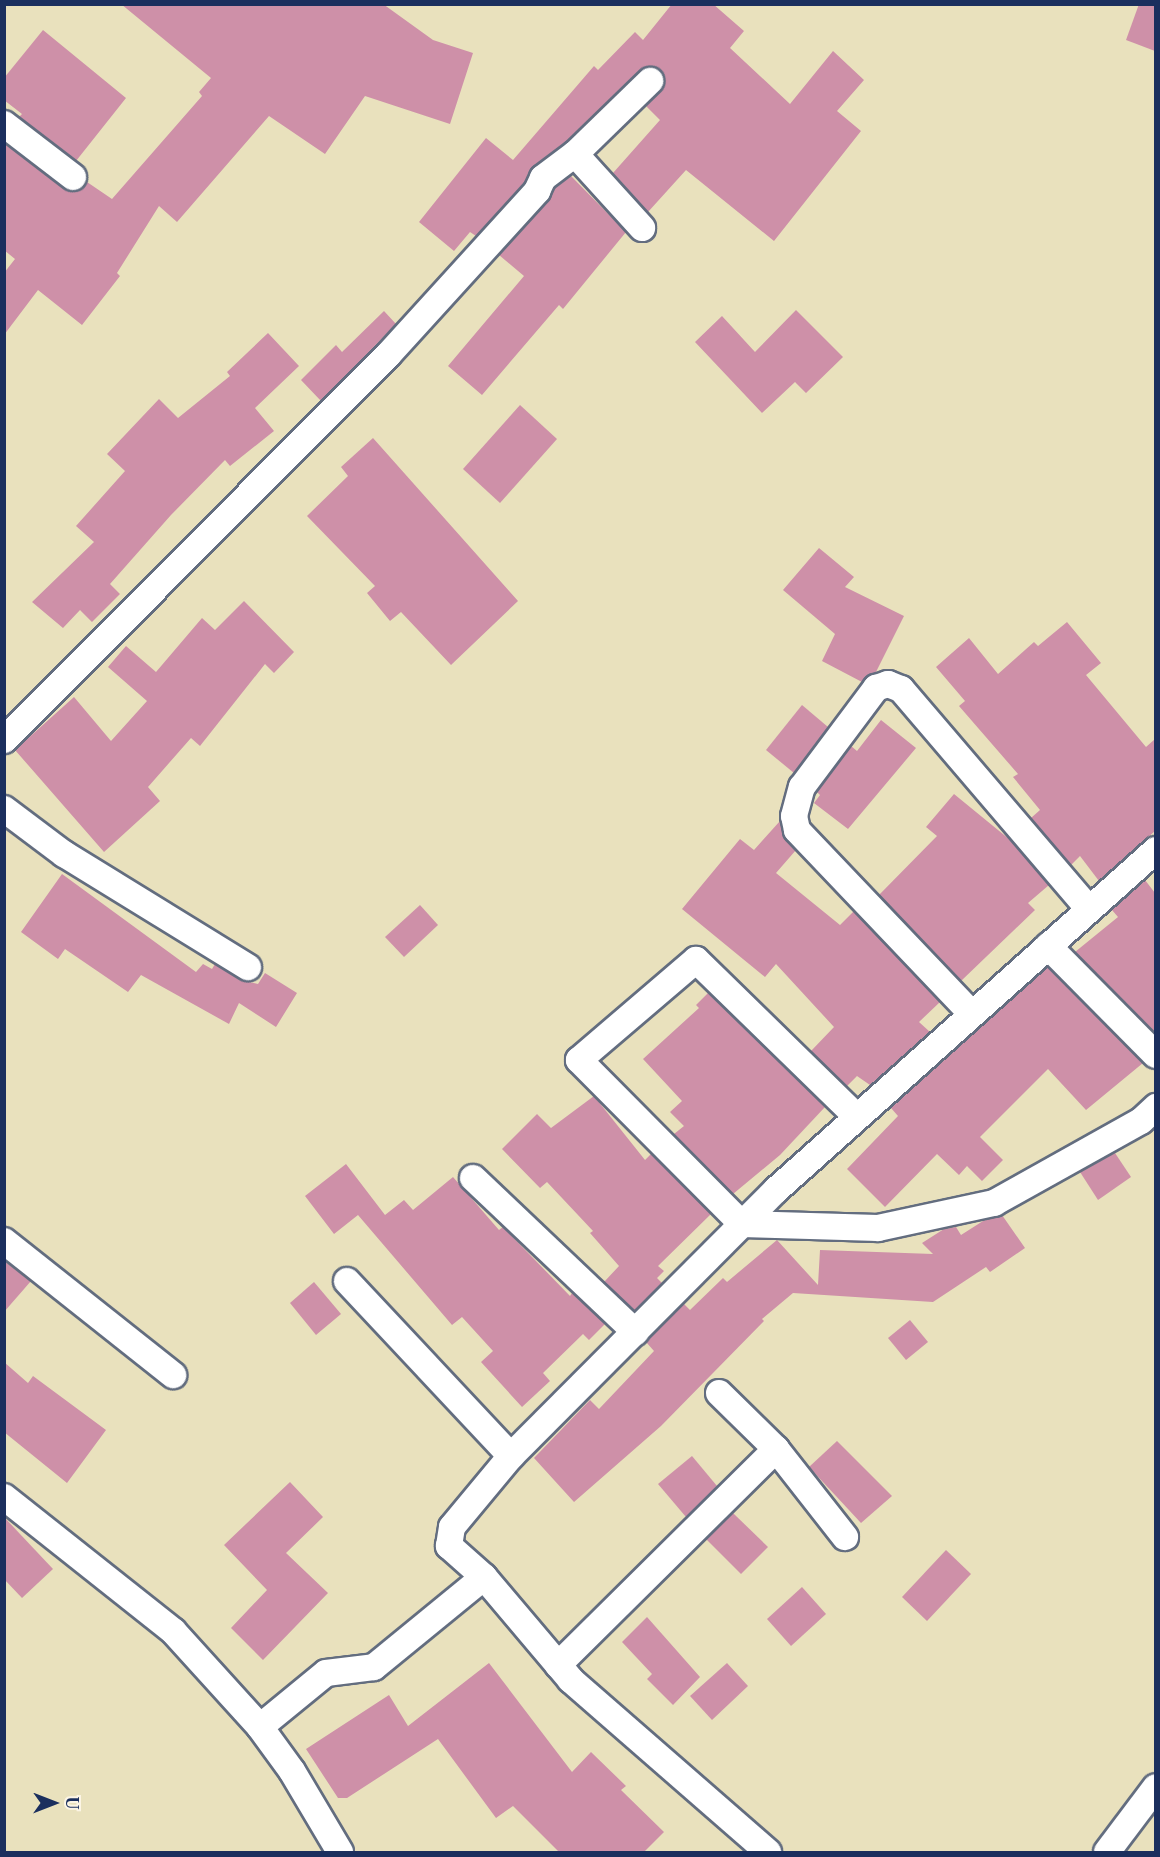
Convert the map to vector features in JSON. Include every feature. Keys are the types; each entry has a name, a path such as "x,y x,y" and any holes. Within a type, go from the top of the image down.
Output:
{"street":[{"path":"4,740 388,355 537,191 543,178 575,154 650,81"},
{"path":"4,124 73,177"},
{"path":"575,154 642,228"},
{"path":"972,1014 797,830 794,816 802,787 876,688 888,684 901,689 1089,909"},
{"path":"4,809 64,854 248,967"},
{"path":"768,1852 558,1665 484,1577 449,1546 452,1527 511,1456 742,1224 857,1117 1155,850"},
{"path":"1048,946 1155,1055"},
{"path":"857,1117 696,960 579,1060 742,1224 878,1228 994,1203 1141,1121 1155,1107"},
{"path":"473,1178 635,1332"},
{"path":"4,1241 174,1375"},
{"path":"347,1281 511,1456"},
{"path":"719,1393 776,1449 846,1537"},
{"path":"558,1665 776,1449"},
{"path":"4,1497 174,1631 260,1727 292,1771 340,1852"},
{"path":"260,1727 326,1673 374,1667 484,1577"},
{"path":"1107,1852 1155,1787"}],"building":[{"path":"121,4 383,4 433,40 473,53 450,124 365,96 325,154 269,116 177,222 159,206 117,273 120,276 82,325 38,290 4,335 4,273 15,259 4,250 4,143 64,189 78,191 87,182 112,199 202,96 199,92 211,78"},
{"path":"672,4 713,4 744,31 730,48 790,104 833,51 864,80 837,111 861,131 774,241 686,170 648,212 613,173 660,120 646,106 665,84 661,71 653,66 640,70 565,143 534,166 524,183 476,236 470,232 454,251 419,222 486,138 513,160 594,66 598,70 635,32 643,40"},
{"path":"1139,4 1155,4 1155,51 1126,40"},
{"path":"43,30 126,98 76,161 19,117 22,114 4,100 4,78"},
{"path":"571,176 626,232 563,309 559,305 482,395 448,366 524,276 499,255 548,201 555,188"},
{"path":"796,310 843,357 806,393 795,382 762,413 695,342 722,316 755,352"},
{"path":"384,311 396,324 321,401 301,380 336,345 342,352"},
{"path":"268,333 299,366 255,408 274,431 230,466 225,460 171,515 110,584 120,594 92,622 80,610 63,628 32,602 94,542 76,526 125,471 107,454 159,399 178,418 230,376 227,372"},
{"path":"520,405 557,439 500,503 463,469"},
{"path":"373,438 518,601 451,665 401,612 390,621 367,593 375,586 307,516 348,476 341,467"},
{"path":"819,548 854,577 845,587 904,616 876,672 862,682 822,661 835,634 783,590"},
{"path":"244,601 294,652 274,673 265,664 200,746 191,738 148,787 160,801 104,852 15,750 74,697 111,741 147,701 108,667 126,646 156,672 202,618 215,630"},
{"path":"1067,622 1101,663 1086,675 1146,747 1155,739 1155,831 1099,881 1080,856 1071,865 1031,818 1040,810 1013,777 1018,774 959,706 965,701 936,667 969,638 998,674 1034,642 1038,646"},
{"path":"802,705 828,727 794,773 766,750"},
{"path":"881,720 916,748 848,829 814,803 820,795 817,792 851,746 857,751"},
{"path":"954,794 1009,839 1049,885 1028,903 1035,910 961,981 879,895 937,836 926,827"},
{"path":"780,821 786,840 796,850 776,873 840,925 854,911 940,1002 919,1022 930,1032 870,1085 857,1076 847,1086 811,1051 834,1027 776,964 765,977 682,909 740,839 754,850"},
{"path":"62,874 196,972 203,964 212,969 215,964 240,980 258,984 265,973 297,993 276,1027 239,1003 229,1024 141,975 128,992 65,949 58,959 21,932"},
{"path":"1145,880 1155,893 1155,1033 1075,952 1118,917 1112,910"},
{"path":"420,905 438,925 404,957 385,937"},
{"path":"1048,967 1143,1063 1086,1110 1048,1069 980,1137 1003,1160 982,1181 967,1166 959,1175 937,1154 885,1207 847,1169 898,1116 891,1108"},
{"path":"708,993 825,1107 780,1155 733,1194 674,1134 684,1126 670,1112 682,1101 643,1059 699,1008 696,1005"},
{"path":"594,1096 645,1160 651,1154 711,1214 658,1266 664,1271 657,1278 662,1283 634,1311 604,1282 619,1266 590,1233 593,1231 547,1182 540,1188 502,1149 537,1114 551,1128"},
{"path":"1115,1153 1131,1177 1098,1200 1080,1172"},
{"path":"346,1164 385,1215 404,1200 413,1210 453,1177 499,1230 503,1227 570,1296 572,1293 605,1324 589,1340 583,1334 543,1373 550,1381 522,1407 481,1362 493,1351 462,1317 452,1325 358,1215 334,1234 305,1196"},
{"path":"1002,1215 1025,1248 990,1272 986,1267 933,1302 793,1293 762,1319 764,1321 661,1426 574,1502 534,1458 590,1400 599,1409 654,1351 646,1342 684,1304 690,1310 723,1278 727,1282 777,1240 818,1285 820,1250 933,1254 922,1243 944,1229 956,1227 961,1235 983,1221"},
{"path":"4,1261 31,1281 4,1312"},
{"path":"314,1282 341,1314 316,1335 290,1303"},
{"path":"910,1320 928,1342 906,1360 888,1338"},
{"path":"4,1362 28,1383 33,1376 106,1430 67,1483 4,1432"},
{"path":"837,1441 892,1496 861,1523 809,1467"},
{"path":"692,1456 717,1486 686,1517 658,1484"},
{"path":"290,1482 323,1517 286,1553 328,1593 263,1660 231,1628 267,1590 224,1545"},
{"path":"733,1513 768,1547 741,1574 706,1539"},
{"path":"4,1517 53,1569 22,1598 4,1579"},
{"path":"946,1550 971,1574 927,1621 902,1597"},
{"path":"802,1587 826,1614 791,1646 767,1619"},
{"path":"647,1617 700,1677 673,1705 647,1679 652,1674 622,1642"},
{"path":"489,1663 572,1772 591,1752 626,1786 621,1790 664,1832 644,1852 559,1852 513,1806 496,1818 438,1739 347,1798 338,1798 306,1749 389,1695 408,1726"},
{"path":"727,1663 748,1686 712,1720 690,1696"}]}
